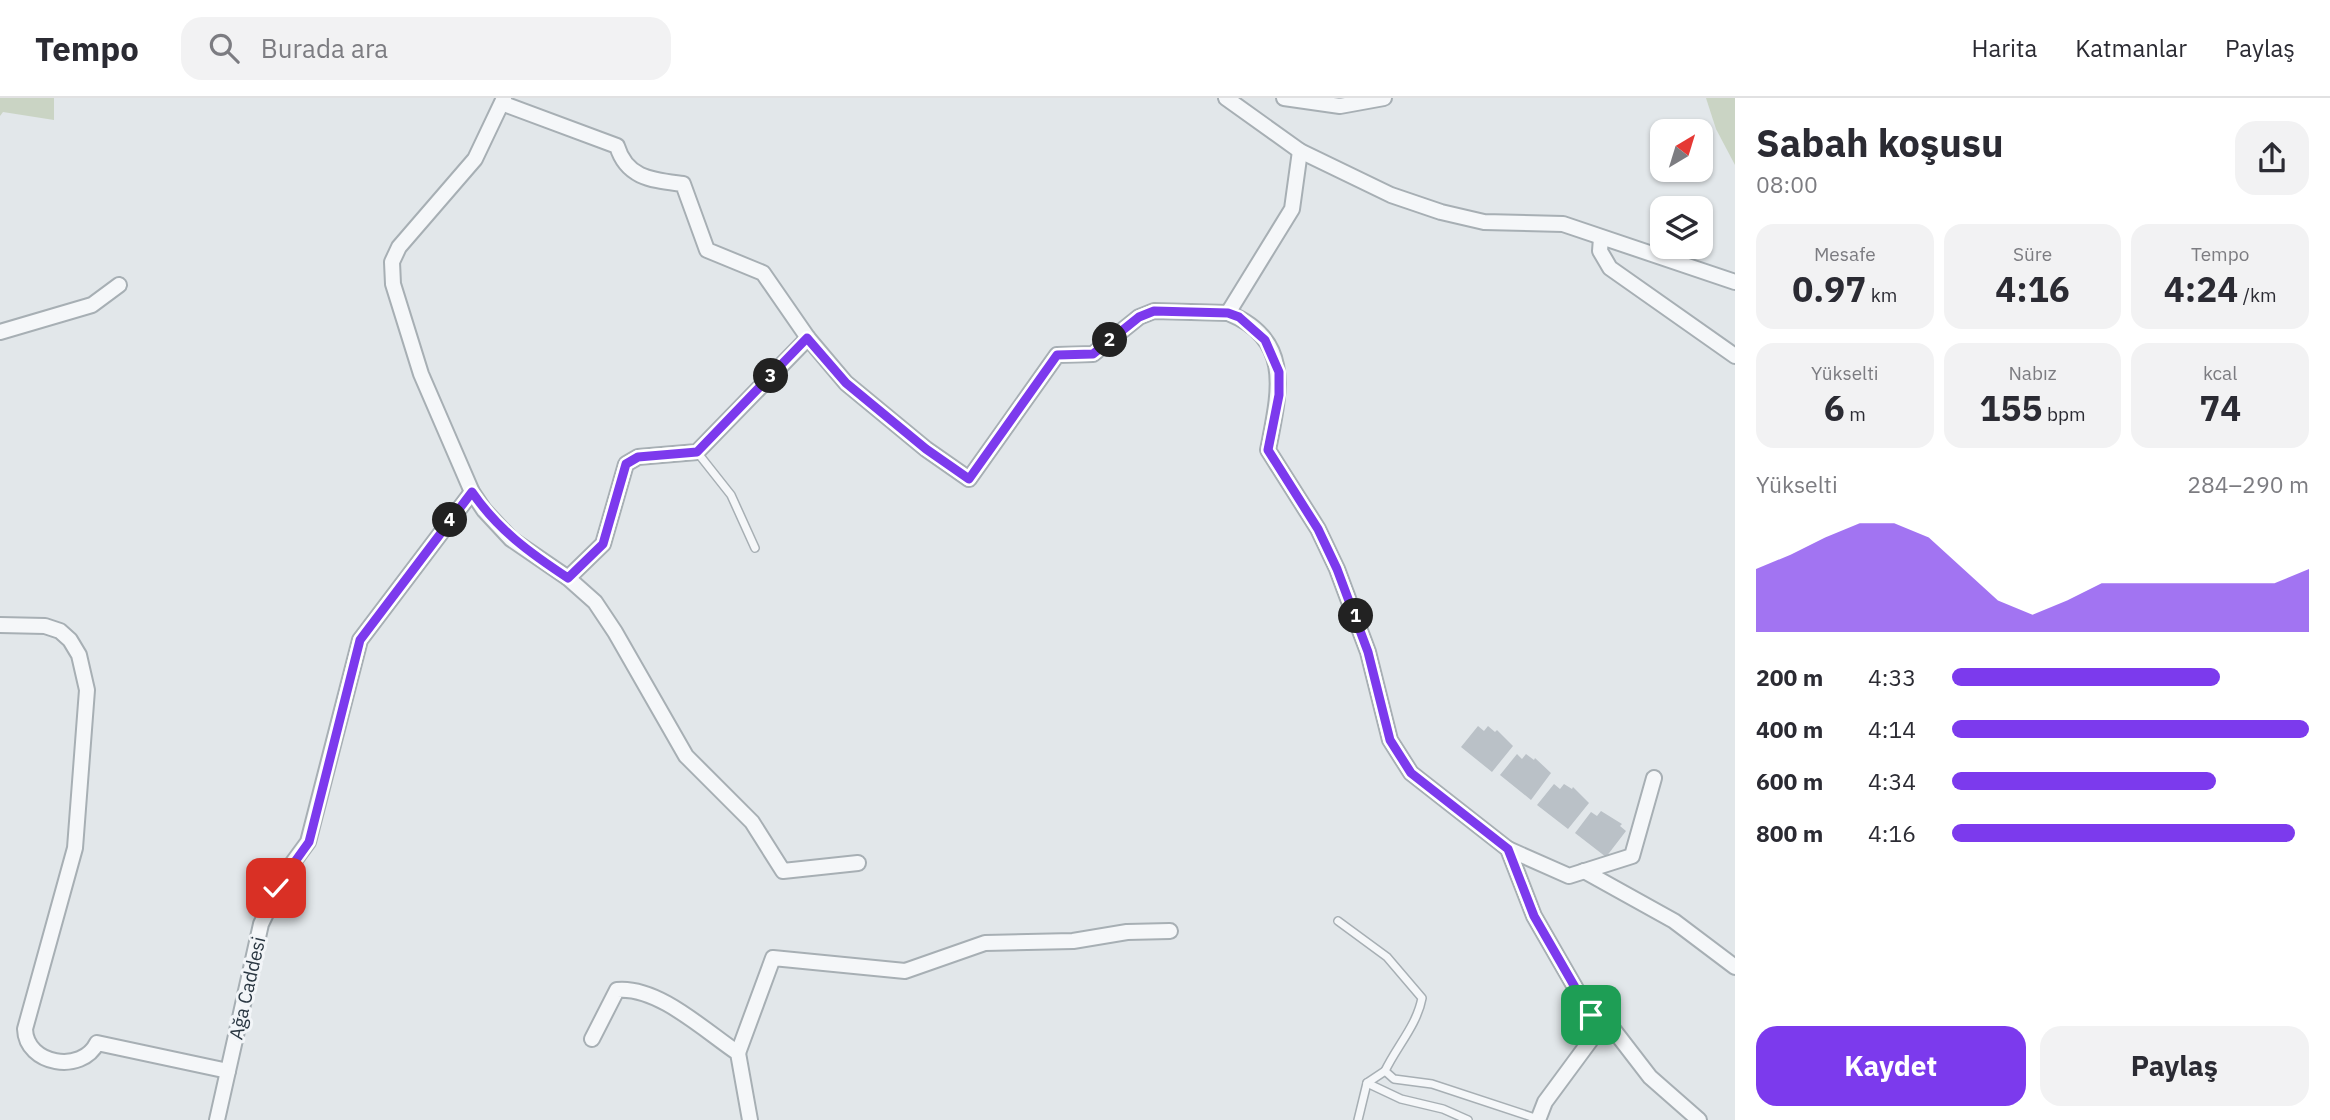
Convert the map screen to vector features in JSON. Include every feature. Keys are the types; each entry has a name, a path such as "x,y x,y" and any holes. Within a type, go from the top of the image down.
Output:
{"street":[{"path":"1226,98 1300,151 1359,181 1441,212 1510,225 1563,224 1735,282"},
{"path":"1284,98 1340,106 1384,98"},
{"path":"858,863 783,871 752,822 686,756 595,602 568,578 511,539 484,510 472,492 421,374 391,269 399,247 475,159 504,101 617,146 629,169 644,178 683,184 708,250 763,273 807,338 846,383 926,449 969,479 1057,355 1093,354 1139,317 1154,311 1228,313 1258,331 1276,360 1279,395 1268,450 1318,529 1337,569 1368,652 1390,740 1411,773 1508,849 1569,876 1632,856 1654,778"},
{"path":"1228,313 1292,209 1300,151"},
{"path":"1601,238 1600,251 1610,268 1735,356"},
{"path":"0,332 92,305 119,285"},
{"path":"568,578 603,544 626,464 638,457 697,452 807,338"},
{"name":"Ağa Caddesi","path":"221,1119 228,1071 261,924 286,872 309,842 360,640 472,492"},
{"path":"0,625 45,626 60,631 70,640 79,655 88,690 75,848 26,1029 28,1044 38,1054 65,1063 81,1060 94,1050 97,1043 228,1071"},
{"path":"1508,849 1534,916 1587,1008 1592,1023 1590,1041 1545,1102 1538,1120"},
{"path":"1584,871 1674,921 1735,967"},
{"path":"750,1120 738,1053 773,958 905,971 985,943 1073,941 1127,932 1170,931"},
{"path":"592,1039 617,990 634,989 659,999 738,1053"},
{"path":"1587,1008 1613,1029 1650,1077 1699,1120"}],"lane":[{"path":"697,452 731,495 755,548"},
{"path":"1338,921 1387,957 1422,998 1418,1016 1394,1051 1385,1071 1367,1083 1358,1120"},
{"path":"1385,1071 1394,1079 1432,1084 1538,1120"},
{"path":"1367,1083 1401,1099 1443,1109 1468,1120"}],"green space":[{"path":"0,98 54,98 54,120 3,112 0,116"},
{"path":"1706,98 1735,98 1735,165 1716,129"}],"building":[{"path":"1478,726 1484,731 1488,726 1495,732 1497,730 1513,746 1492,772 1461,747"},
{"path":"1517,754 1522,759 1526,754 1534,760 1535,758 1551,773 1531,800 1500,775"},
{"path":"1554,784 1560,789 1564,784 1572,789 1573,787 1589,803 1568,829 1537,805"},
{"path":"1601,811 1622,824 1620,826 1626,831 1606,857 1575,833 1591,812 1597,816"}],"route":[{"path":"276,888 309,842 360,640 472,492 484,510 511,539 568,578 603,544 626,464 638,457 697,452 807,338 846,383 926,449 969,479 1057,355 1093,354 1139,317 1154,311 1228,313 1249,323 1258,331 1276,360 1279,395 1268,450 1318,529 1337,569 1368,652 1390,740 1411,773 1508,849 1534,916 1591,1015"}]}
